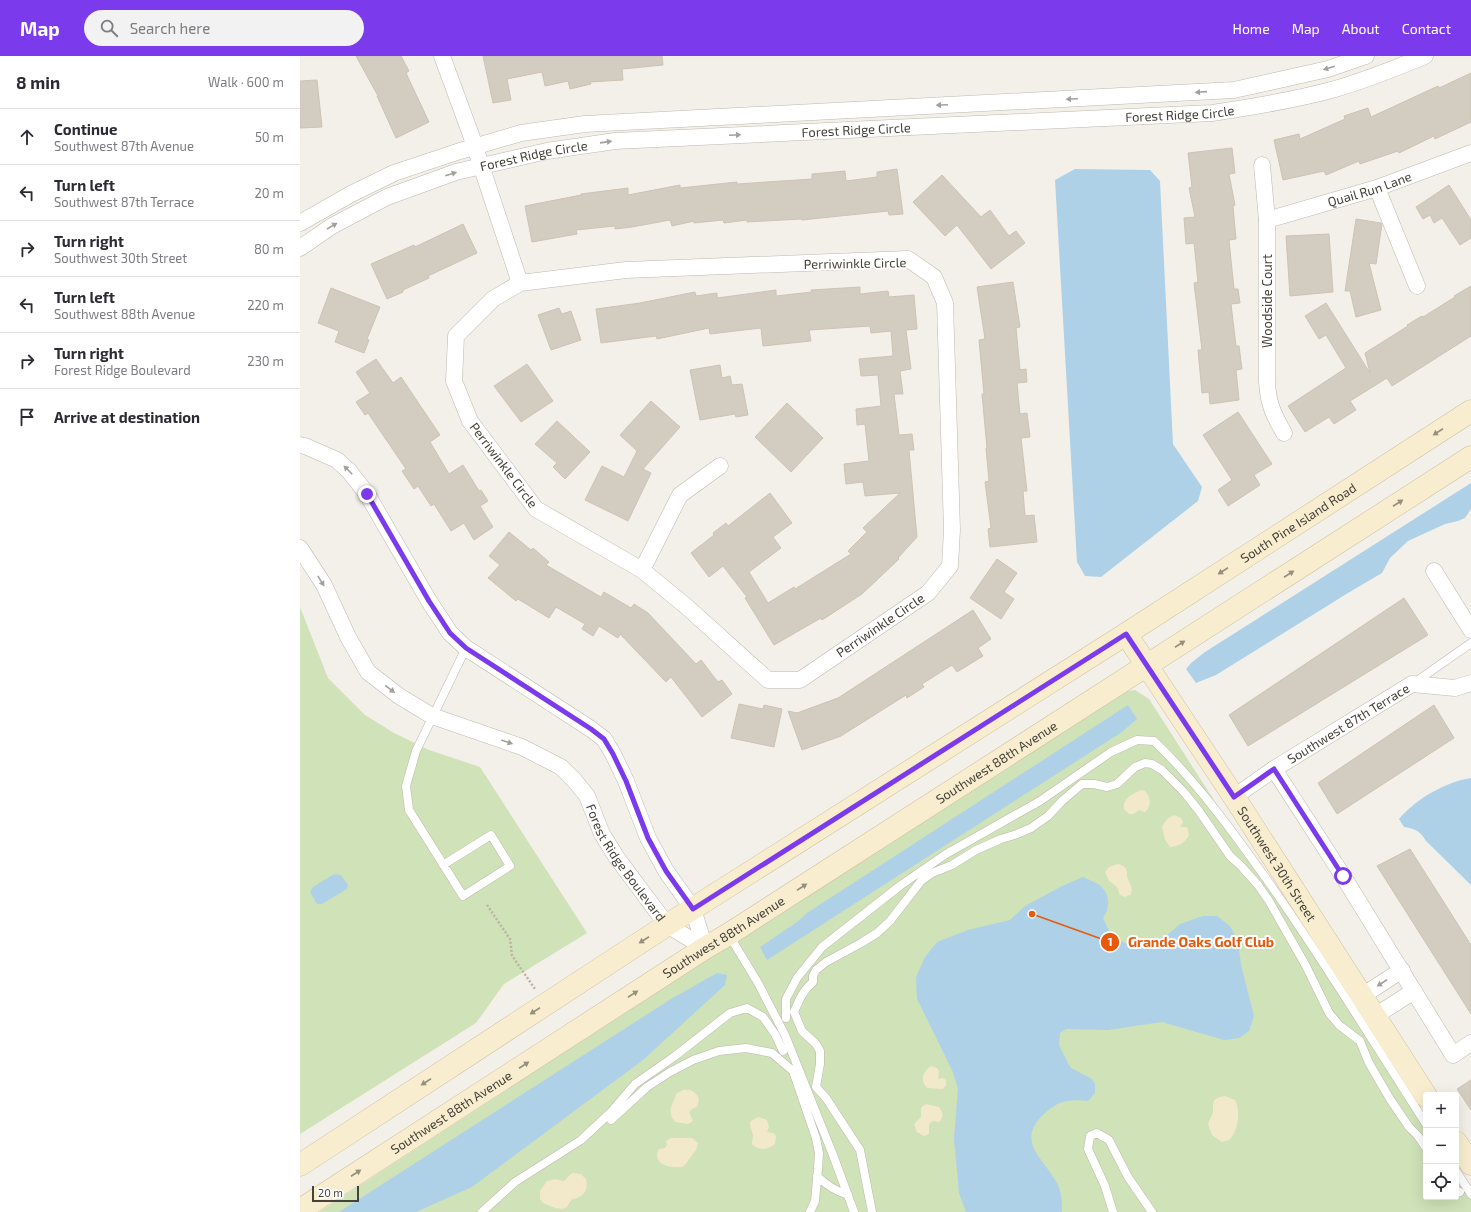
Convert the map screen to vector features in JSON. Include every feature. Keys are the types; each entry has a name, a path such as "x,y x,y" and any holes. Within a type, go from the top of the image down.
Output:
{"main road":[{"name":"South Pine Island Road","path":"1126,634 1471,411"},
{"path":"1147,665 1471,456"},
{"name":"Southwest 30th Street","path":"1126,634 1234,797 1423,1092"},
{"path":"300,1165 667,925 1126,634"},
{"name":"Southwest 88th Avenue","path":"300,1210 1147,665"},
{"path":"1459,1146 1471,1164"}],"street":[{"path":"442,56 475,146 520,283"},
{"name":"Forest Ridge Circle","path":"300,223 351,194 394,173 475,146 521,133 585,124 1234,90 1328,69 1366,56"},
{"name":"Forest Ridge Circle","path":"300,248 332,226 386,197 456,172 547,151 615,141 1212,113 1283,102 1337,88 1386,72 1425,56"},
{"name":"Quail Run Lane","path":"1267,220 1378,188 1471,153"},
{"name":"Woodside Court","path":"1262,165 1267,220 1268,397 1275,417 1284,433"},
{"path":"1378,188 1417,286"},
{"name":"Perriwinkle Circle","path":"908,259 934,277 945,303 952,530 950,566 928,593 800,680 768,680 687,607 642,570 536,509 470,421 454,381 456,336 493,299 520,283 626,270 908,259"},
{"path":"300,445 337,460 349,471 367,494 429,601 450,633 466,648 604,739 626,781 648,838 666,871 693,909 705,948"},
{"path":"642,570 680,495 720,466"},
{"name":"Forest Ridge Boulevard","path":"300,548 324,585 348,637 368,672 399,696 432,716 522,747 561,767 587,796 602,834 617,858 667,925 705,948"},
{"path":"1434,571 1471,630"},
{"name":"Southwest 87th Terrace","path":"1234,797 1274,769 1412,684 1455,688 1471,683"},
{"path":"1274,769 1402,970 1453,1055 1471,1044"},
{"path":"1362,996 1402,970"},
{"path":"1375,1016 1414,991"}],"lane":[{"path":"1412,684 1471,643"},
{"path":"444,865 491,835 510,866 463,896 409,810 406,786 416,751 466,648"},
{"path":"786,1018 786,999 797,978 822,948 901,885 946,854 1040,801 1111,752 1137,740 1154,741 1190,778 1253,860 1291,914 1423,1119"},
{"path":"872,1212 860,1150 826,1098 816,1087 820,1064 820,1051 816,1044 802,1031 794,1012 805,989 814,982 816,970 826,962 861,943 877,932 890,921 921,881 932,873 952,865 976,850 1031,828 1048,816 1062,801 1082,784 1094,784 1107,787 1118,784 1135,767 1145,763 1152,764 1162,770 1183,791 1199,811 1230,856 1258,884 1306,966 1329,1013 1339,1025 1360,1041 1370,1063 1390,1099 1409,1127 1423,1144"},
{"path":"729,934 758,983 785,1035 854,1212"},
{"path":"482,1212 515,1182 581,1140 611,1112 635,1084 730,1014 747,1008 763,1017 775,1034 783,1051"},
{"path":"611,1120 647,1087 670,1072 693,1060 719,1051 746,1048 772,1054 793,1071 816,1138 819,1153 814,1201 810,1212"},
{"path":"1113,1212 1105,1186 1088,1149 1090,1136 1097,1133 1109,1140 1128,1177 1152,1212"},
{"path":"817,1176 826,1185 840,1193 848,1195"},
{"path":"1459,1176 1471,1194"}],"path":[{"path":"487,905 510,939 512,955 535,990"}],"green space":[{"path":"300,607 328,678 365,715 394,733 429,750 480,767 587,933 504,984 476,1023 300,1134"},
{"path":"1135,690 1149,699 1423,1125 1423,1200 1459,1200 1459,1182 1471,1200 1471,1212 319,1212 1117,693"}],"sand":[{"path":"1142,790 1149,796 1149,807 1145,812 1139,810 1134,814 1129,814 1124,809 1126,799"},
{"path":"1174,815 1181,818 1183,822 1180,827 1187,827 1189,835 1181,844 1170,847 1165,840 1162,827 1167,819"},
{"path":"1118,864 1125,867 1127,871 1127,877 1132,892 1125,897 1120,895 1117,887 1109,881 1105,872 1109,867"},
{"path":"931,1066 937,1068 939,1071 938,1079 943,1078 946,1080 946,1085 943,1089 927,1088 923,1082 924,1073"},
{"path":"683,1090 693,1092 697,1095 699,1100 697,1107 689,1112 693,1121 688,1124 675,1122 671,1115 671,1108 676,1094"},
{"path":"1225,1096 1235,1100 1238,1110 1238,1121 1235,1132 1229,1140 1222,1142 1212,1135 1208,1124 1213,1112 1215,1099"},
{"path":"926,1104 939,1107 942,1119 939,1122 933,1121 929,1124 929,1134 924,1136 917,1132 914,1124 921,1117 921,1108"},
{"path":"759,1117 767,1120 769,1127 767,1132 773,1133 776,1136 775,1144 769,1148 761,1149 752,1144 753,1135 750,1122"},
{"path":"671,1138 692,1138 698,1144 696,1150 684,1166 669,1167 664,1165 658,1159 657,1154 659,1149 665,1148 667,1145 666,1141"},
{"path":"572,1173 581,1174 586,1179 587,1187 584,1193 579,1197 572,1199 567,1207 563,1209 555,1208 543,1203 540,1199 540,1191 547,1181 555,1179 564,1181"}],"water":[{"path":"1075,169 1150,170 1160,181 1173,444 1202,487 1198,501 1101,577 1085,576 1077,562 1055,180"},
{"path":"1471,483 1471,509 1465,518 1445,524 1408,541 1390,558 1382,573 1216,675 1196,683 1186,669 1205,652"},
{"path":"1128,705 1137,719 1122,732 767,960 760,947 797,922 807,913"},
{"path":"1471,778 1471,885 1426,841 1420,833 1404,827 1399,819 1422,798 1432,792 1451,783"},
{"path":"334,874 341,875 348,885 347,889 322,904 317,904 310,892 313,887"},
{"path":"1083,877 1098,884 1105,891 1108,905 1106,914 1103,918 1110,933 1124,943 1137,945 1166,936 1180,924 1203,916 1217,916 1230,926 1238,941 1241,965 1254,1016 1249,1031 1239,1038 1224,1040 1162,1022 1108,1030 1066,1029 1060,1033 1059,1045 1071,1068 1092,1079 1095,1084 1095,1093 1088,1101 1066,1101 1051,1108 1036,1123 1032,1132 1034,1149 1058,1185 1061,1195 1062,1212 966,1212 959,1193 954,1139 958,1088 952,1070 917,999 916,977 925,957 937,942 968,930 1010,920 1025,906 1062,886"},
{"path":"717,973 727,975 725,985 643,1060 472,1187 416,1212 339,1212 671,999"}],"building":[{"path":"356,56 401,56 409,71 406,73 429,122 396,138 378,96"},
{"path":"483,56 662,56 663,65 622,69 623,80 590,82 591,84 570,89 568,81 545,86 542,72 507,79 511,100 493,103"},
{"path":"1471,73 1471,122 1435,139 1434,136 1399,153 1398,151 1360,164 1359,161 1326,175 1324,171 1283,180 1274,140 1299,134 1300,139 1345,119 1344,116 1368,108 1371,117 1438,86 1439,88"},
{"path":"317,80 322,127 300,128 300,81"},
{"path":"1232,148 1235,173 1229,174 1235,205 1233,206 1236,239 1229,240 1234,289 1238,289 1240,303 1231,304 1236,346 1239,346 1242,369 1236,370 1239,400 1210,404 1209,392 1202,393 1198,350 1202,350 1194,283 1198,282 1194,243 1186,244 1184,218 1195,217 1189,188 1192,187 1188,153"},
{"path":"897,169 903,214 889,215 888,211 802,220 747,222 747,220 724,223 723,220 694,223 694,221 672,226 670,220 615,229 615,226 576,230 577,234 532,242 525,206 581,194 628,188 628,195 680,185 680,188 737,182 737,184 812,179 812,174 845,171 846,181 877,177 877,172"},
{"path":"942,175 981,217 990,210 1009,236 1016,231 1025,243 991,269 957,225 945,236 913,202"},
{"path":"1449,185 1471,220 1471,238 1460,245 1442,218 1434,223 1430,215 1423,219 1416,207"},
{"path":"1356,219 1382,224 1376,264 1369,263 1381,310 1356,317 1350,291 1345,291"},
{"path":"463,224 477,253 428,276 429,278 387,299 371,264 414,245 415,247"},
{"path":"1329,234 1333,292 1290,296 1286,236"},
{"path":"1013,282 1020,327 1016,328 1020,370 1026,369 1027,382 1017,383 1020,414 1027,413 1030,437 1021,438 1027,491 1023,491 1025,516 1034,515 1037,542 990,547 988,529 991,528 985,482 989,481 979,340 985,339 977,287"},
{"path":"1471,286 1471,336 1392,386 1387,378 1350,401 1356,410 1334,424 1329,417 1305,432 1288,406 1346,368 1326,335 1319,339 1305,316 1326,303 1370,373 1365,353 1408,326 1407,325 1422,316 1423,317"},
{"path":"860,287 860,294 888,291 889,297 914,295 917,329 906,330 911,369 900,371 903,394 894,394 899,435 912,434 914,450 909,450 917,537 898,558 899,559 862,594 822,620 821,618 774,645 745,598 747,597 723,566 709,577 691,553 714,535 713,533 726,523 728,526 770,493 792,523 773,537 781,548 749,572 768,603 794,587 795,589 851,554 848,551 867,532 863,528 900,493 865,496 863,482 846,484 844,464 869,461 865,424 857,425 856,409 881,406 878,375 861,376 859,359 893,356 891,331 871,333 870,326 809,330 811,341 763,346 761,328 710,334 709,328 657,339 656,336 601,343 596,309 640,303 695,292 696,296 717,293 717,298 776,290 776,296 812,292 811,290"},
{"path":"331,288 380,307 367,339 369,340 364,353 335,342 339,331 318,323"},
{"path":"559,308 562,314 571,311 581,340 551,350 538,315"},
{"path":"376,359 393,383 401,377 440,435 430,442 449,474 463,465 479,491 481,490 488,501 480,506 493,527 474,540 464,523 451,531 434,504 431,506 418,486 414,489 402,471 406,469 368,413 365,415 356,402 370,393 356,372"},
{"path":"527,364 553,401 521,422 494,386"},
{"path":"720,365 722,378 730,376 732,385 742,384 748,415 736,417 735,414 700,420 690,370"},
{"path":"651,401 680,427 643,469 651,473 628,521 585,500 602,466 624,477 637,451 620,435"},
{"path":"787,403 823,438 791,472 755,437"},
{"path":"1238,412 1272,464 1254,475 1260,485 1228,506 1218,490 1232,480 1203,435"},
{"path":"557,421 590,452 565,479 553,467 557,463 535,444"},
{"path":"509,532 531,550 533,548 549,562 546,565 601,597 604,592 631,608 634,604 648,613 696,664 701,660 718,682 722,680 732,694 702,717 671,677 666,682 620,634 618,638 599,626 593,636 582,629 585,624 556,607 549,618 518,599 516,601 488,578 500,565 489,556"},
{"path":"997,559 1017,573 1004,592 1014,599 1001,619 970,598"},
{"path":"1404,598 1428,635 1248,746 1229,715"},
{"path":"973,610 991,639 978,648 983,656 957,672 952,665 922,684 924,687 907,698 906,695 841,736 802,750 788,711 797,713 838,698"},
{"path":"739,704 763,709 764,705 782,709 774,747 731,738"},
{"path":"1434,705 1454,738 1337,814 1318,783"},
{"path":"1410,849 1471,945 1471,1014 1377,866"},
{"path":"1471,1080 1471,1110 1459,1092 1457,1089"}],"place":[{"name":"Grande Oaks Golf Club","path":"1032,914"}],"route":[{"path":"367,494 429,601 450,633 466,648 604,739 626,781 648,838 666,871 693,909 1126,634 1234,797 1274,769 1343,876"}]}
